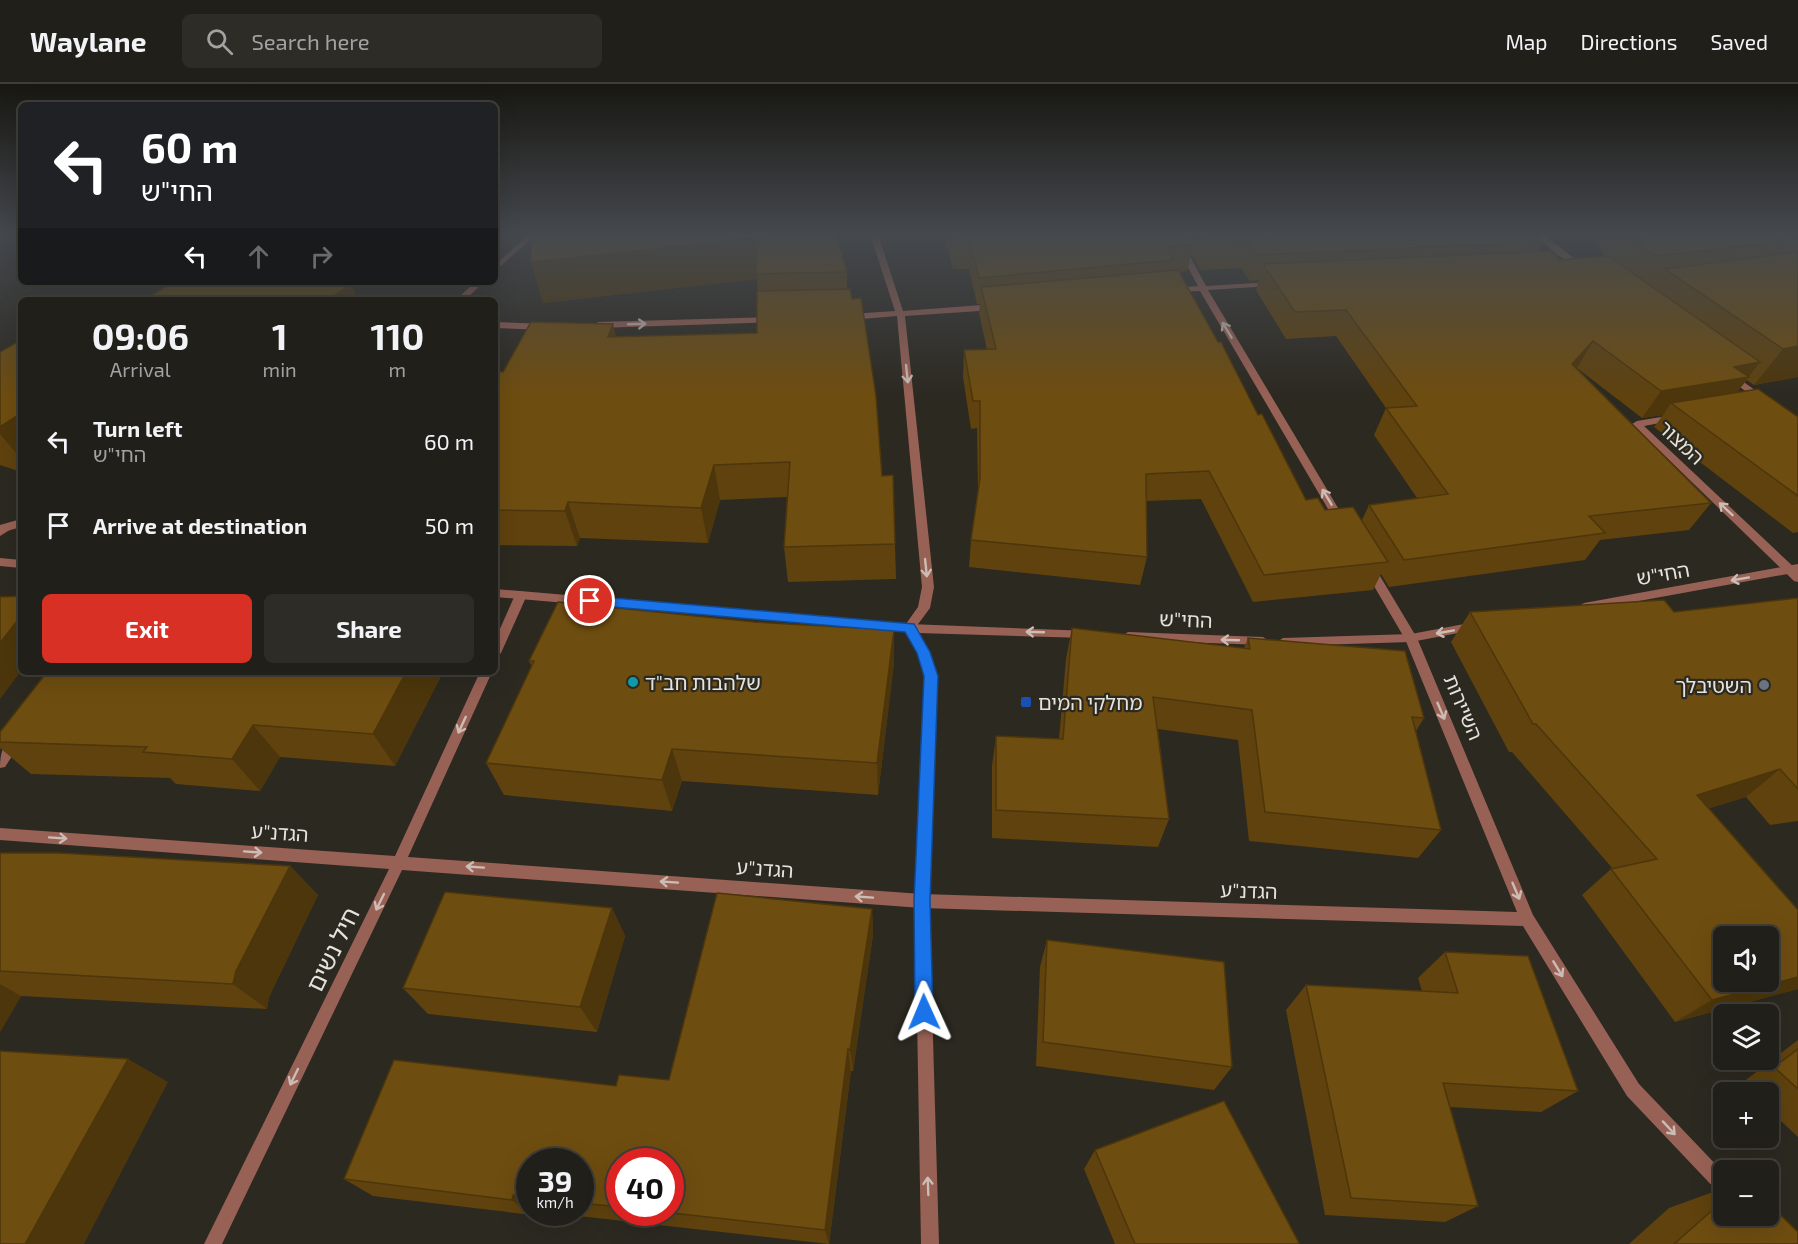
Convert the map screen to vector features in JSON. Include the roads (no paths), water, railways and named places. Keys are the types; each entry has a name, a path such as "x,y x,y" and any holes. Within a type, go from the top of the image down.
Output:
{"street":[{"path":"892,288 901,316 928,587 924,608 909,628 923,652 931,676 922,901 930,1244"},
{"path":"1167,291 1200,288"},
{"path":"1202,288 1350,537"},
{"path":"843,317 901,316 1005,306"},
{"path":"585,326 784,319"},
{"path":"498,325 550,327"},
{"path":"1722,369 1772,406 1750,406"},
{"name":"המצור","path":"1683,417 1636,424 1796,572"},
{"name":"השיירות","path":"1363,557 1411,638 1527,919 1633,1090 1713,1174"},
{"path":"0,562 18,564"},
{"name":"החי\"ש","path":"1572,609 1796,572"},
{"name":"החי\"ש","path":"498,593 909,628 1292,642 1411,638 1491,623"},
{"path":"498,647 522,595"},
{"name":"חיל נשים","path":"213,1244 399,862 485,675"},
{"path":"0,763 26,726"},
{"name":"הגדנ\"ע","path":"0,834 922,901 1527,919"}],"place":[{"name":"שלהבות חב\"ד","path":"633,682"},
{"name":"השטיבלך","path":"1764,685"},
{"name":"מחלקי המים","path":"1026,702"}]}
